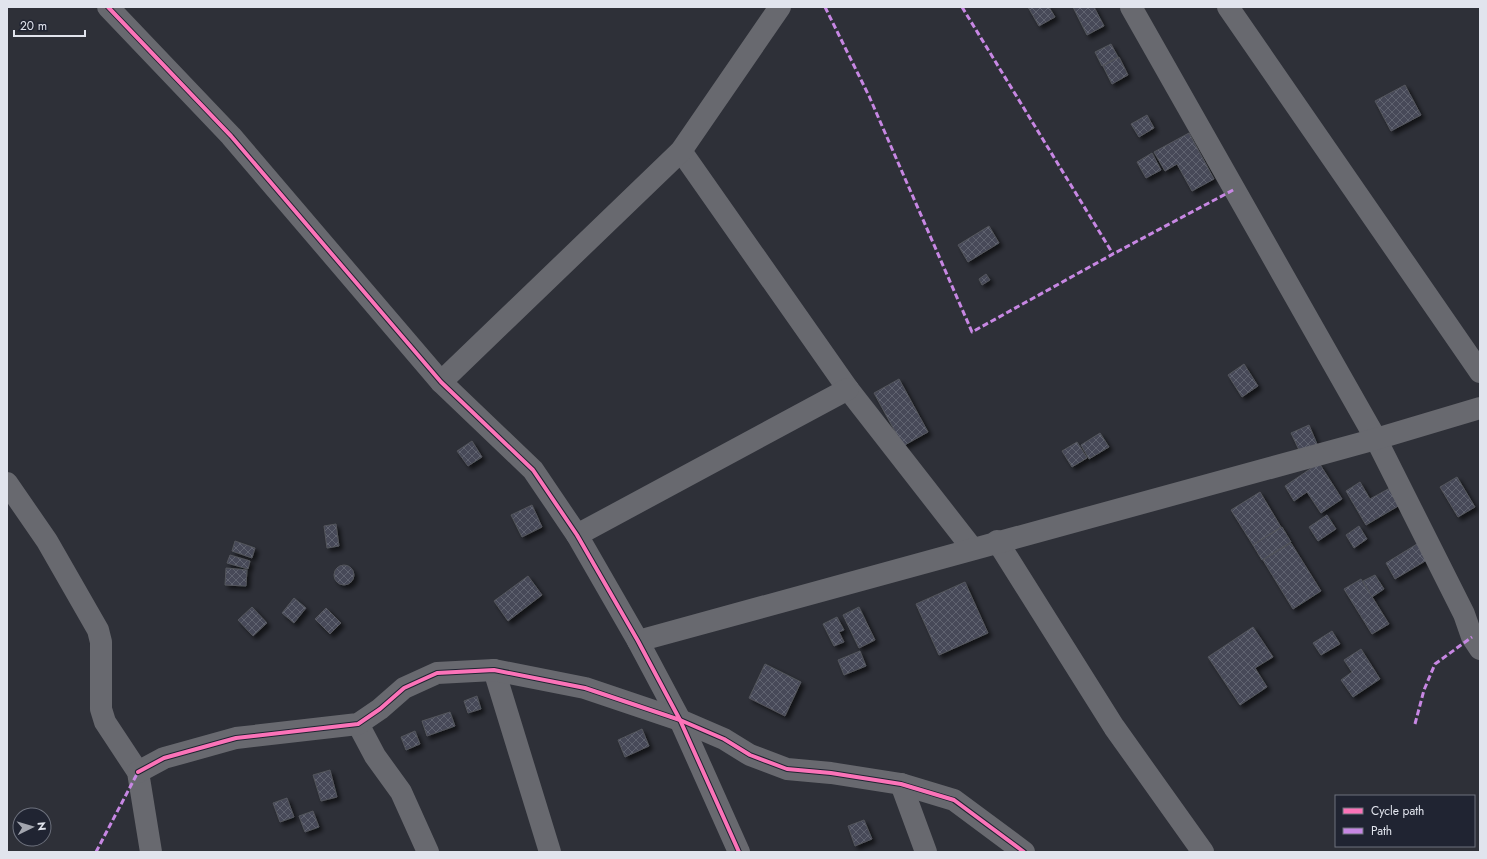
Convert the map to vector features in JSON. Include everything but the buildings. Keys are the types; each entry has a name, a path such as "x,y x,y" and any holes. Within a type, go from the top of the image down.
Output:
{"street":[{"path":"108,7 231,136 441,382 533,470 577,535 638,641 680,720 739,852"},
{"path":"441,382 681,151 780,7"},
{"path":"1131,7 1376,439 1464,614 1472,637 1480,649"},
{"path":"1228,7 1480,372"},
{"path":"681,151 848,389 972,548"},
{"path":"577,535 848,389"},
{"path":"638,641 997,541 1376,439 1480,408"},
{"path":"7,483 47,541 98,630 101,642 101,709 105,722 138,772 151,852"},
{"path":"997,541 1114,727 1203,852"},
{"path":"138,772 164,758 236,738 358,724 380,709 404,688 437,673 494,670 585,688 680,720 724,739 750,756 787,769 832,773 901,784 954,800 1024,852"},
{"path":"494,670 550,852"},
{"path":"358,724 375,756 401,792 428,852"},
{"path":"901,784 926,852"}],"marked path":[{"path":"825,7 869,96 972,332 1235,189"},
{"path":"962,7 1113,254"},
{"path":"1415,724 1424,690 1435,664 1472,637"},
{"path":"96,852 138,772"}],"cycle path":[{"path":"108,7 231,136 441,382 533,470 577,535 638,641 680,720 739,852"},
{"path":"138,772 164,758 236,738 358,724 380,709 404,688 437,673 494,670 585,688 680,720 724,739 750,755 787,769 831,773 901,784 954,800 1024,852"}]}
